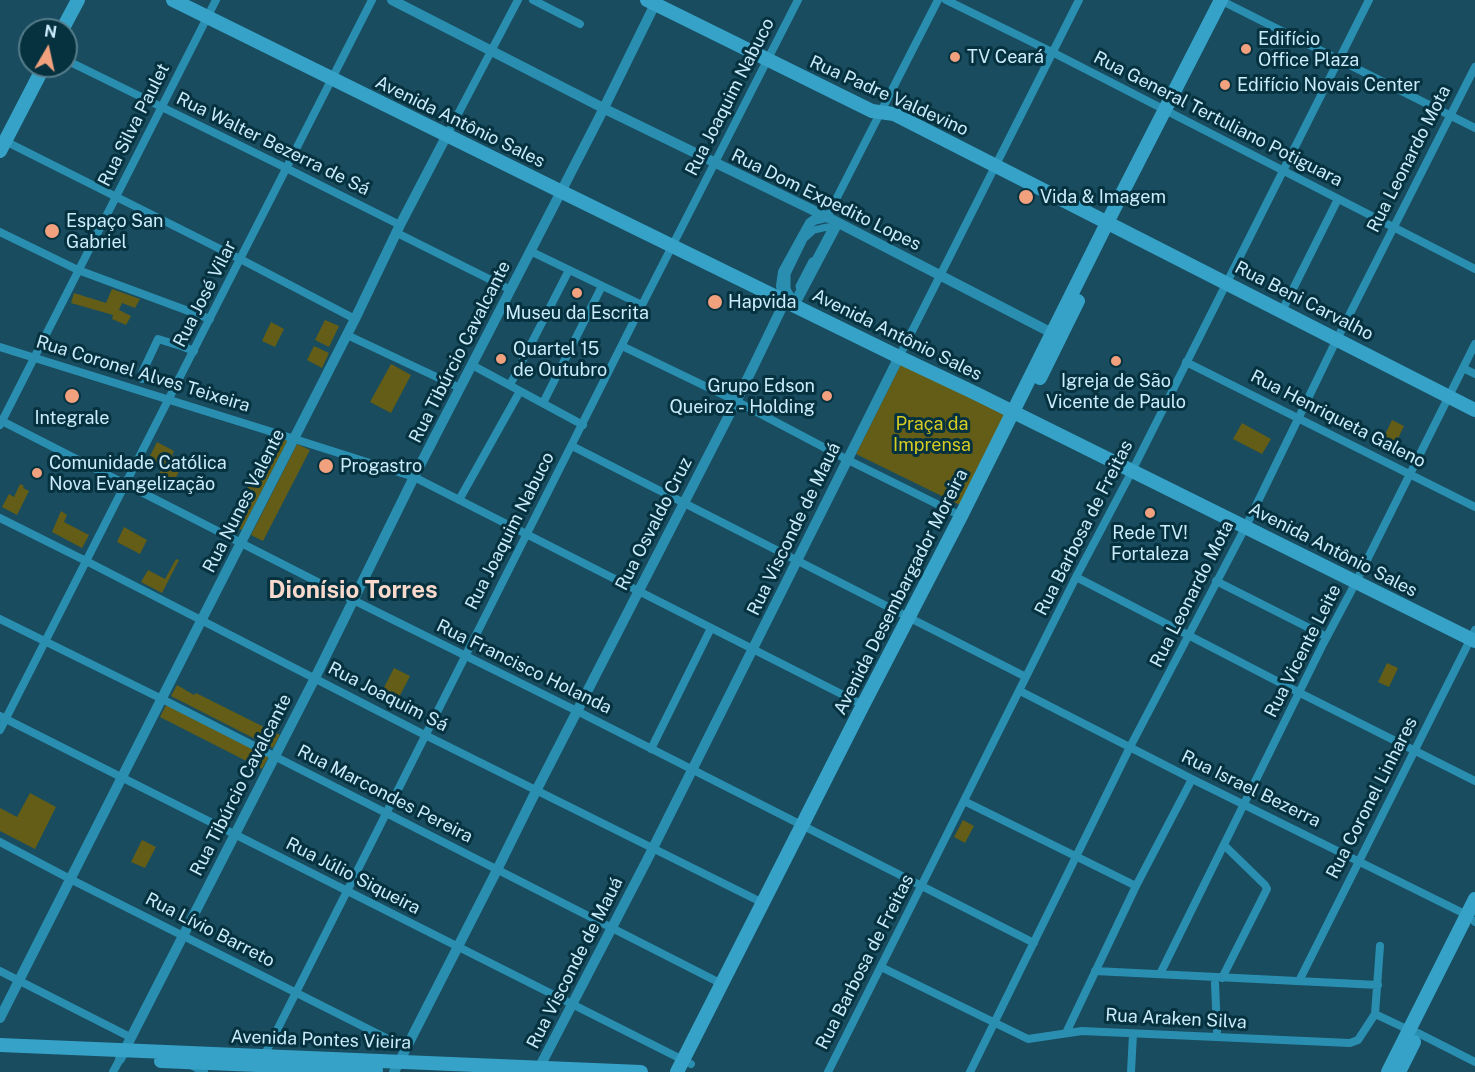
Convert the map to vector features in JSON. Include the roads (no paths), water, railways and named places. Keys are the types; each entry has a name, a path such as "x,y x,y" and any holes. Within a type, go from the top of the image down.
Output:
{"main road":[{"path":"59,18 68,0"},
{"path":"68,18 78,0"},
{"name":"Avenida Antônio Sales","path":"173,0 673,246 792,301 899,357 1356,582 1473,637"},
{"name":"Rua Padre Valdevino","path":"653,1 872,111 894,114 1112,223"},
{"name":"Avenida Desembargador Moreira","path":"684,1067 1226,1"},
{"path":"2,142 29,78"},
{"path":"2,142 37,78"},
{"name":"Avenida Desembargador Moreira","path":"684,1067 763,903 806,828 863,705 912,619 961,516 1017,414 1052,333 1112,223"},
{"name":"Rua Beni Carvalho","path":"1112,223 1475,410"},
{"path":"1388,1072 1414,1031 1473,919 1475,899"},
{"path":"1399,1072 1414,1031"},
{"name":"Avenida Pontes Vieira","path":"0,1045 119,1061 264,1056 434,1072"},
{"name":"Avenida Pontes Vieira","path":"0,1054 119,1061 185,1062 249,1069 396,1068 641,1072"}],"street":[{"name":"Rua Silva Paulet","path":"1,422 216,0"},
{"name":"Rua José Vilar","path":"0,730 3,718 169,400 372,0"},
{"name":"Rua Dom Expedito Lopes","path":"392,0 604,108 839,223 1052,333"},
{"name":"Rua Nunes Valente","path":"0,1018 356,319 398,229 518,0"},
{"path":"533,0 580,24"},
{"name":"Rua Joaquim Nabuco","path":"249,1069 264,1056 798,0"},
{"name":"Rua Osvaldo Cruz","path":"792,301 782,286 783,272 810,224 814,220 827,218 938,0"},
{"name":"Rua General Tertuliano Potiguara","path":"946,0 1475,269"},
{"name":"Rua Visconde de Mauá","path":"538,1070 612,928 846,459 941,276 1079,0"},
{"name":"Rua Barbosa de Freitas","path":"828,1072 1369,0"},
{"name":"Rua Tibúrcio Cavalcante","path":"119,1061 273,756 315,678 414,477 604,108 653,1"},
{"path":"1226,1 1475,128"},
{"name":"Rua Walter Bezerra de Sá","path":"78,66 286,168 511,290"},
{"name":"Rua Leonardo Mota","path":"970,1072 1130,747 1246,526 1337,339 1475,67"},
{"path":"2,142 241,259 356,319"},
{"path":"1282,311 1338,199"},
{"name":"Rua Osvaldo Cruz","path":"396,1068 736,401 839,223"},
{"path":"792,301 795,299 791,296 787,289 787,274 804,239 818,228 832,228 799,286 800,290 792,301"},
{"path":"0,232 78,270 210,319"},
{"path":"530,251 642,305"},
{"path":"510,385 569,270"},
{"path":"543,403 602,286"},
{"path":"347,335 460,388"},
{"path":"142,379 142,373 158,339 194,351"},
{"name":"Rua Vicente Leite","path":"1160,974 1475,344"},
{"path":"622,346 736,401 961,516"},
{"name":"Rua Coronel Alves Teixeira","path":"0,347 414,477 863,705"},
{"name":"Rua Henriqueta Galeno","path":"1186,362 1475,507"},
{"path":"472,365 583,424"},
{"path":"1463,368 1475,374"},
{"path":"459,500 520,391"},
{"name":"Rua Francisco Holanda","path":"1,422 1034,943"},
{"path":"572,446 1026,678"},
{"name":"Rua Joaquim Sá","path":"0,518 536,791 763,903"},
{"path":"1076,577 1475,781"},
{"path":"1216,581 1327,637"},
{"name":"Rua Marcondes Pereira","path":"0,619 722,984"},
{"path":"651,749 711,628"},
{"name":"Rua Coronel Linhares","path":"1299,981 1473,637"},
{"name":"Rua Israel Bezerra","path":"1020,691 1473,919"},
{"name":"Rua Júlio Siqueira","path":"3,718 571,1005 684,1067"},
{"path":"1066,1034 1137,886 1192,779"},
{"path":"964,801 1137,886"},
{"name":"Rua Lívio Barreto","path":"0,842 406,1048"},
{"path":"1217,1031 1219,980 1267,889 1224,845"},
{"path":"1380,946 1375,1014 1475,1062"},
{"path":"881,967 995,1023"},
{"path":"0,971 130,1037"},
{"path":"1095,972 1160,974 1219,980 1378,985"},
{"name":"Rua Araken Silva","path":"995,1023 1028,1039 1082,1031 1350,1043 1358,1040 1375,1014"},
{"path":"1131,1072 1133,1034"},
{"path":"185,1062 204,1072"}],"place":[{"name":"Edifício Office Plaza","path":"1246,49"},
{"name":"TV Ceará","path":"955,57"},
{"name":"Edifício Novais Center","path":"1225,85"},
{"name":"Vida & Imagem","path":"1026,197"},
{"name":"Espaço San Gabriel","path":"52,231"},
{"name":"Museu da Escrita","path":"577,293"},
{"name":"Hapvida","path":"715,302"},
{"name":"Quartel 15 de Outubro","path":"501,359"},
{"name":"Igreja de São Vicente de Paulo","path":"1116,361"},
{"name":"Integrale","path":"72,396"},
{"name":"Grupo Edson Queiroz - Holding","path":"827,396"},
{"name":"Progastro","path":"326,466"},
{"name":"Comunidade Católica Nova Evangelização","path":"37,473"},
{"name":"Rede TV! Fortaleza","path":"1150,513"}],"district":[{"name":"Dionísio Torres","path":"353,591"}],"park label":[{"name":"Praça da Imprensa","path":"932,434"}]}
